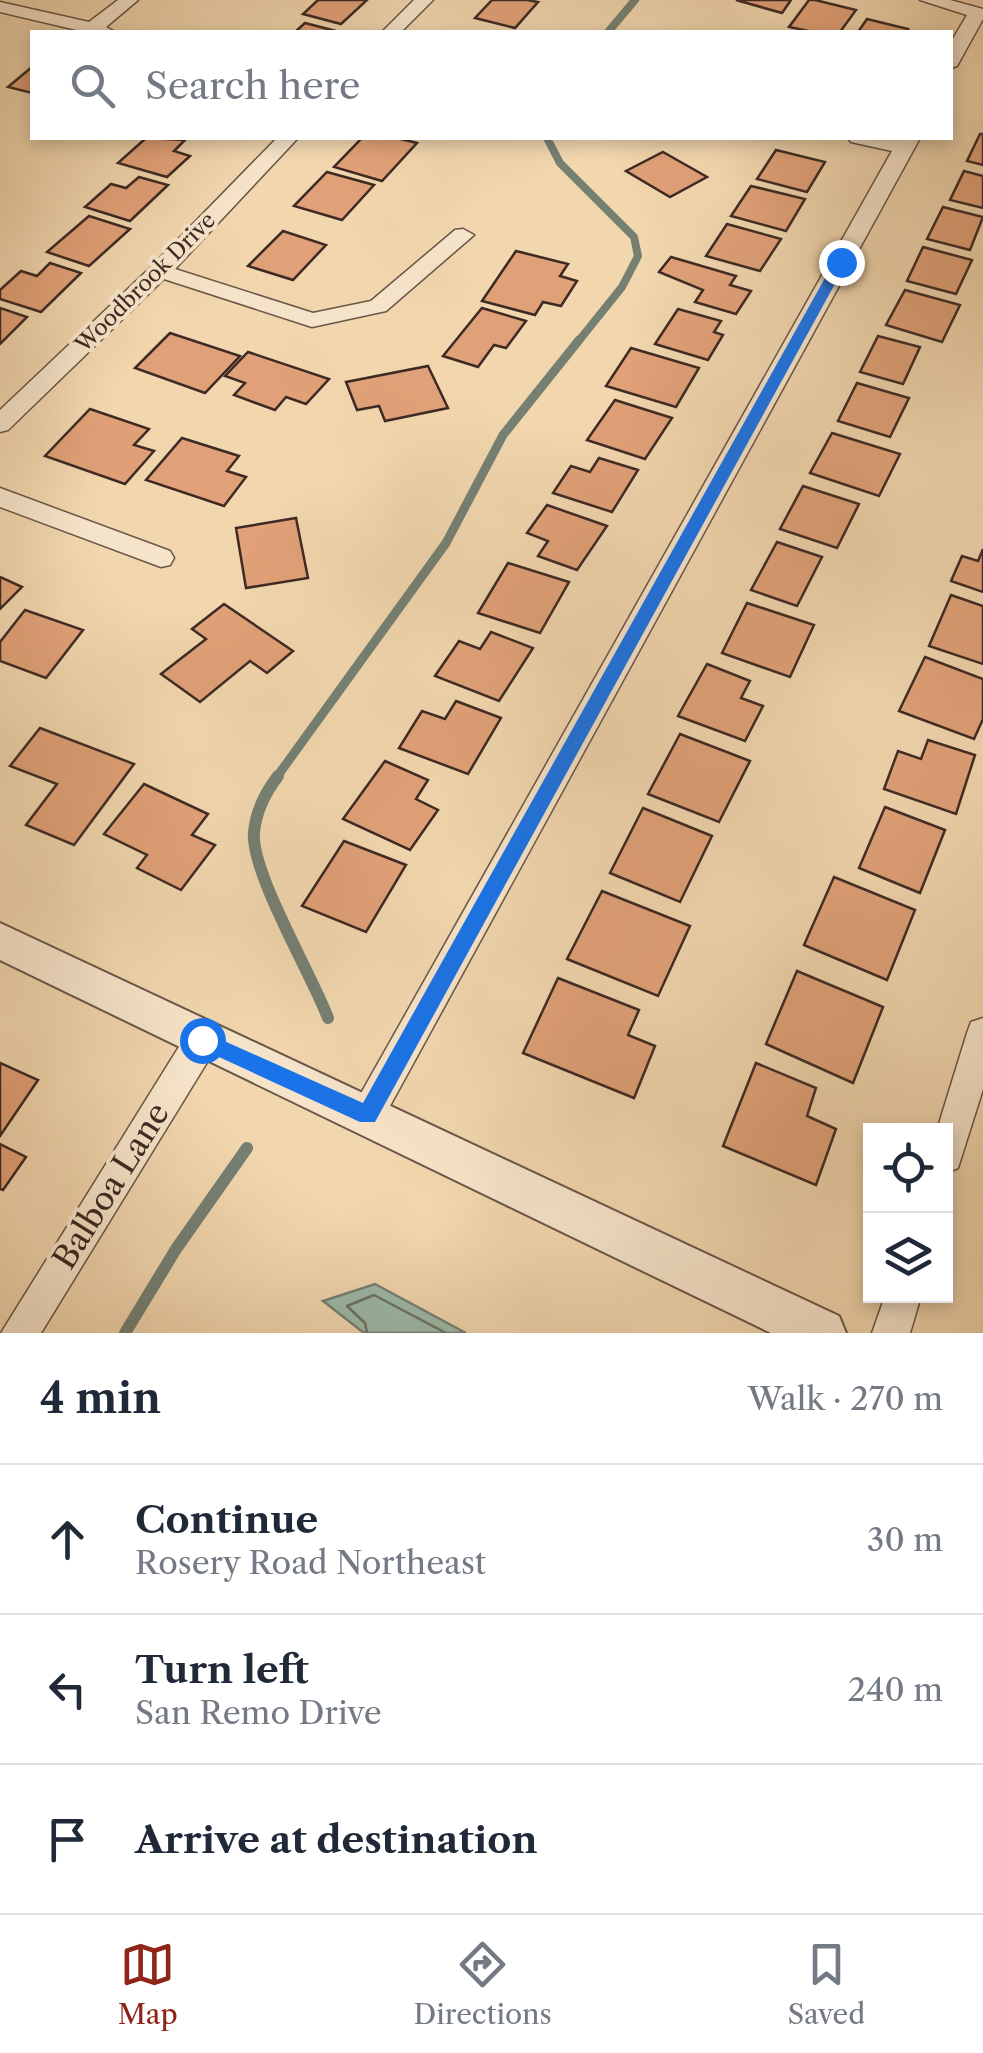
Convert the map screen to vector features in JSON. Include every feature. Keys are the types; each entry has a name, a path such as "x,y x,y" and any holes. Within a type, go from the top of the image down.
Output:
{"street":[{"path":"100,30 129,0"},
{"path":"394,30 424,0"},
{"path":"929,0 980,14 953,57"},
{"path":"0,8 95,30"},
{"name":"Woodbrook Drive","path":"0,424 160,270 286,140"},
{"path":"368,1115 907,143 878,140"},
{"path":"160,270 312,320 378,306 463,235"},
{"path":"0,497 161,558"},
{"path":"0,942 822,1333"},
{"path":"953,1133 983,1034"},
{"name":"Balboa Lane","path":"20,1333 202,1040"},
{"path":"891,1333 900,1303"}],"water":[{"path":"375,1284 466,1333 364,1333 323,1301"}],"building":[{"path":"318,0 367,0 341,24 303,14"},
{"path":"492,0 538,2 515,28 475,18"},
{"path":"736,0 791,0 782,13"},
{"path":"809,0 856,10 841,30 789,27"},
{"path":"867,19 908,29 907,30 859,30"},
{"path":"305,23 332,30 297,30"},
{"path":"30,69 30,92 8,87"},
{"path":"983,134 983,165 967,161"},
{"path":"144,140 185,140 174,151 190,156 167,177 118,163"},
{"path":"360,140 417,143 382,181 334,167"},
{"path":"776,150 825,162 807,192 757,179"},
{"path":"663,152 707,177 670,197 626,171"},
{"path":"964,171 983,176 983,208 950,200"},
{"path":"327,172 374,185 342,220 294,206"},
{"path":"139,177 168,185 130,221 85,207 111,184 126,188"},
{"path":"751,186 805,199 786,231 731,216"},
{"path":"943,207 983,217 970,250 927,239"},
{"path":"89,216 130,229 89,266 47,252"},
{"path":"727,224 781,239 760,271 706,256"},
{"path":"283,231 326,245 293,280 248,266"},
{"path":"923,247 972,260 956,294 907,281"},
{"path":"516,251 568,264 560,276 577,281 561,306 543,302 535,315 482,301"},
{"path":"671,257 736,276 730,285 751,291 736,314 695,302 703,290 659,272"},
{"path":"50,263 81,273 41,312 0,299 0,290 21,271 37,276"},
{"path":"905,290 960,305 942,342 886,325"},
{"path":"0,308 27,317 0,344"},
{"path":"482,308 526,321 506,348 494,345 478,367 443,356"},
{"path":"678,309 721,321 714,332 723,335 708,360 655,344"},
{"path":"170,333 240,356 205,393 135,368"},
{"path":"878,336 920,347 903,384 860,372"},
{"path":"631,348 699,368 676,407 606,386"},
{"path":"248,352 329,379 306,404 286,397 275,410 234,395 245,383 225,376"},
{"path":"428,366 448,408 385,421 379,406 357,410 346,382"},
{"path":"857,383 909,398 890,437 838,421"},
{"path":"615,400 672,418 645,459 587,440"},
{"path":"90,409 149,429 134,445 154,451 125,484 45,456"},
{"path":"832,433 900,454 879,496 810,473"},
{"path":"182,438 239,456 227,471 246,477 224,506 146,480"},
{"path":"599,458 638,470 612,512 553,493 571,466 590,472"},
{"path":"803,486 859,504 837,548 780,529"},
{"path":"547,505 607,526 577,570 538,556 548,541 527,533"},
{"path":"296,518 308,578 246,588 236,528"},
{"path":"777,542 822,557 797,606 751,590"},
{"path":"983,549 983,592 951,581 962,556 978,561"},
{"path":"508,563 569,582 540,633 478,613"},
{"path":"0,577 22,587 0,609"},
{"path":"951,595 983,606 983,664 929,646"},
{"path":"747,603 814,625 790,677 722,653"},
{"path":"224,604 293,651 267,673 250,661 200,702 161,674 206,639 192,629"},
{"path":"25,610 83,630 46,678 0,661 0,642"},
{"path":"491,632 533,648 499,701 435,676 459,641 480,649"},
{"path":"925,657 983,679 983,719 974,739 899,711"},
{"path":"707,664 750,681 741,698 763,706 745,741 678,716"},
{"path":"456,701 501,718 468,774 399,748 422,711 445,719"},
{"path":"40,728 134,764 74,845 26,825 57,784 10,766"},
{"path":"680,734 750,761 719,822 648,794"},
{"path":"928,740 975,755 956,814 884,789 898,751 921,759"},
{"path":"385,761 428,780 416,799 438,810 410,850 343,819"},
{"path":"144,784 208,814 192,835 215,845 181,890 137,868 147,855 104,834"},
{"path":"885,807 945,830 920,893 859,868"},
{"path":"643,808 712,836 680,902 610,873"},
{"path":"344,841 406,865 366,932 302,906"},
{"path":"834,877 915,910 887,980 804,945"},
{"path":"602,891 690,926 658,996 567,959"},
{"path":"797,971 883,1007 853,1083 766,1044"},
{"path":"558,978 639,1010 628,1035 655,1046 634,1098 523,1053"},
{"path":"0,1063 38,1080 0,1136"},
{"path":"756,1063 816,1088 807,1116 836,1129 816,1185 723,1146"},
{"path":"0,1144 26,1157 3,1190 0,1189"}],"waterway":[{"path":"610,30 635,0"},
{"path":"548,140 560,163 634,237 638,256 622,287 577,343"},
{"path":"276,778 446,543 503,435 579,340"},
{"path":"278,776 257,817 255,849 271,897 328,1018"},
{"path":"125,1333 176,1249 247,1148"}],"route":[{"path":"202,1040 368,1115 841,262"}]}
